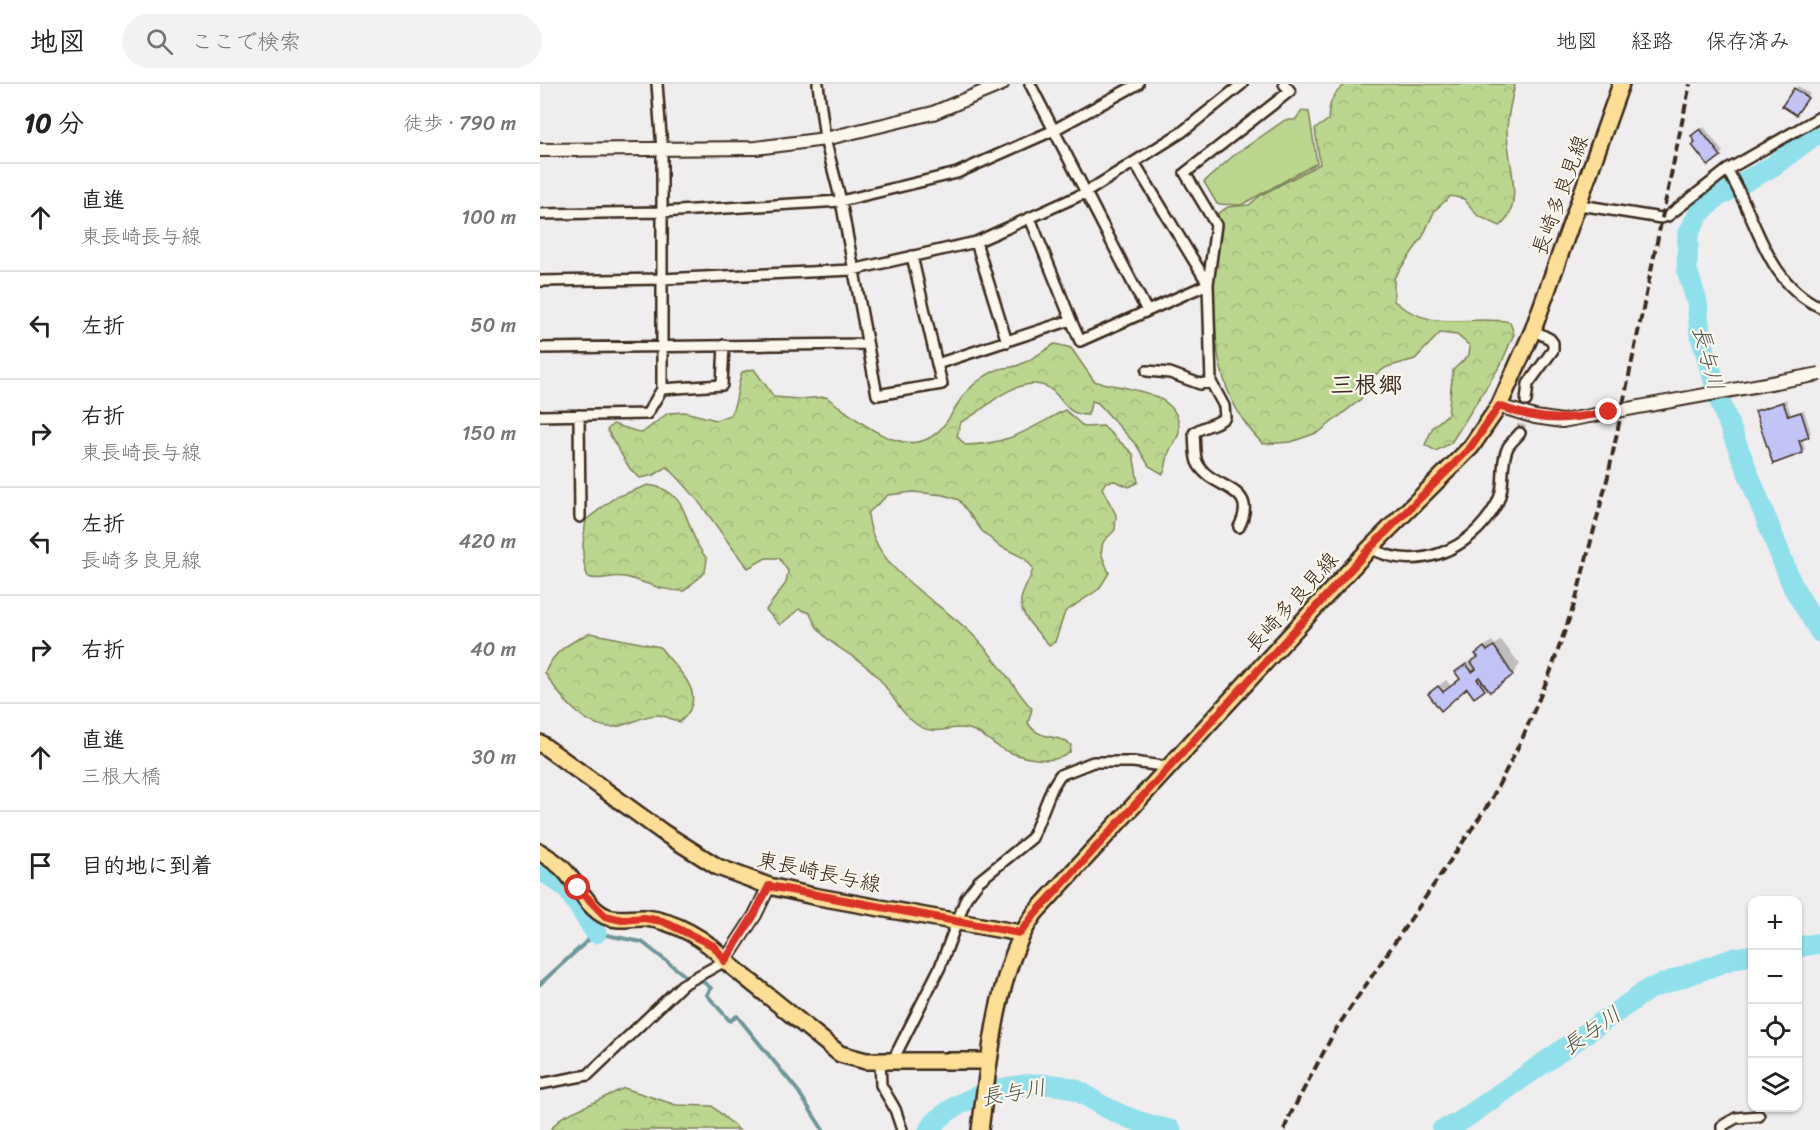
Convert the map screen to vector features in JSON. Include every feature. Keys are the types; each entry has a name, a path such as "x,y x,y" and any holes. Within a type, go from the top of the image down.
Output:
{"main road":[{"name":"長崎多良見線","path":"981,1123 988,1067 1008,969 1020,933 1370,548 1471,447 1499,406 1533,330 1580,205 1621,84"},
{"name":"東長崎長与線","path":"540,743 664,833 718,867 769,886 1020,933"},
{"path":"540,852 563,868 595,909 605,916 622,920 644,918 662,921 714,946 725,961 813,1035 840,1054 866,1061 886,1060 988,1067"}],"street":[{"path":"540,416 647,414 662,389 662,149 657,84"},
{"path":"818,84 825,140 841,201 877,395 942,384 912,256"},
{"path":"540,150 756,148 825,140 933,113 1002,84"},
{"path":"1030,84 1052,131 1147,311"},
{"path":"540,214 662,212 841,201 957,173 1052,131 1138,84"},
{"path":"540,281 662,279 852,270 976,242 1085,193 1182,132 1242,84"},
{"path":"1239,527 1246,512 1245,504 1231,488 1209,475 1197,462 1194,434 1200,428 1220,422 1225,417 1224,406 1211,382 1208,284 1216,225 1185,173 1290,91 1284,84"},
{"path":"1580,205 1661,218 1681,208 1729,172 1820,117"},
{"path":"1134,162 1208,284"},
{"path":"1729,172 1781,279 1802,299 1820,307"},
{"path":"1030,218 1080,341 1208,284"},
{"path":"976,242 1007,342"},
{"path":"937,364 1071,320"},
{"path":"1526,401 1532,377 1554,350 1550,339 1533,330"},
{"path":"540,348 867,344"},
{"path":"662,389 722,386 724,345"},
{"path":"1147,371 1170,373 1200,384 1211,382"},
{"path":"1499,406 1535,417 1562,421 1820,374"},
{"path":"579,415 580,517"},
{"path":"1370,548 1388,557 1414,559 1425,558 1458,545 1481,525 1496,506 1503,487 1504,461 1508,447 1520,433"},
{"path":"902,1130 895,1109 881,1085 886,1060 940,967 966,898 979,881 1032,838 1052,788 1060,775 1093,762 1133,762 1171,767"},
{"path":"540,1084 588,1076 682,985 725,961 769,886"},
{"path":"1722,1130 1722,1126 1736,1118 1760,1116"}],"green space":[{"path":"1346,84 1515,84 1507,125 1514,194 1508,217 1500,226 1478,216 1464,199 1451,196 1435,210 1422,238 1394,278 1394,301 1409,311 1437,320 1510,322 1514,334 1501,364 1451,443 1436,451 1425,445 1433,427 1448,414 1453,370 1469,355 1470,346 1457,335 1440,333 1415,359 1387,367 1366,381 1361,399 1319,432 1291,442 1263,444 1241,417 1222,373 1216,340 1213,295 1220,240 1218,213 1228,207 1249,205 1261,195 1320,164 1315,129 1328,120 1332,99 1337,91"},
{"path":"1302,111 1309,112 1317,163 1241,205 1217,204 1204,182 1233,156 1285,120 1295,120"},
{"path":"1055,344 1071,348 1094,381 1133,389 1160,399 1171,407 1177,417 1179,431 1169,452 1163,474 1149,466 1137,446 1098,403 1092,401 1088,415 1078,414 1070,410 1052,390 1045,386 1035,384 1013,389 961,422 957,436 965,445 981,444 1018,435 1065,410 1084,427 1103,426 1133,454 1138,482 1129,487 1115,481 1106,482 1102,488 1116,515 1115,530 1103,542 1101,553 1109,573 1099,589 1065,612 1055,642 1049,645 1030,624 1021,606 1022,596 1033,568 1024,558 998,545 982,531 959,500 944,495 913,492 888,495 868,513 872,533 881,551 893,567 972,634 988,651 1032,709 1028,723 1032,729 1043,735 1066,741 1071,745 1070,752 1056,759 1029,758 1011,753 969,729 930,730 923,728 910,719 876,675 822,634 810,613 799,609 780,625 766,610 786,583 788,571 779,558 766,558 748,568 679,478 667,467 654,475 640,478 630,469 607,430 613,424 642,433 668,413 685,412 716,420 730,415 735,404 742,372 754,369 774,397 799,399 826,397 884,436 900,441 916,442 930,437 944,425 962,397 980,380 997,370 1024,363"},
{"path":"648,485 673,495 680,503 699,547 707,559 705,572 684,591 660,588 625,577 588,577 585,570 583,549 586,520 614,498"},
{"path":"590,633 660,647 688,683 692,693 689,712 680,722 657,715 612,727 601,726 581,716 564,700 545,673 548,665 558,653"},
{"path":"624,1088 676,1105 712,1106 739,1130 550,1130 562,1117"}],"building":[{"path":"1794,88 1808,98 1796,115 1782,106"},
{"path":"1700,129 1721,156 1708,166 1692,145 1695,142 1691,136"},
{"path":"1783,402 1788,416 1801,412 1809,437 1799,441 1803,453 1773,464 1755,411"},
{"path":"1494,646 1513,675 1490,692 1479,677 1477,679 1485,690 1474,698 1467,688 1441,711 1428,694 1438,686 1443,692 1460,679 1455,672 1466,664 1472,672 1476,669 1471,662 1478,657 1475,654 1484,647 1487,651"}],"waterway":[{"name":"長与川","path":"1820,131 1773,166 1717,197 1698,215 1688,235 1687,270 1697,302 1700,334 1722,407 1793,587 1820,632"},
{"path":"540,869 566,887 596,933"},
{"path":"540,984 596,933 642,942 688,978"},
{"name":"長与川","path":"1802,946 1820,943"},
{"name":"長与川","path":"1442,1130 1458,1123 1649,989 1735,958 1748,956"},
{"path":"698,978 711,988 707,995 730,1021 737,1016 798,1091 823,1130"},
{"name":"長与川","path":"929,1130 941,1117 975,1097 995,1090 1036,1084 1073,1089 1120,1114 1171,1130"},
{"name":"長与川","path":"926,1130 930,1128"}],"tunnel":[{"path":"1520,433 1526,401"}],"railway":[{"path":"1284,1130 1336,1029 1490,802 1522,739 1550,673 1575,602 1608,476 1690,84"}],"district":[{"name":"三根郷","path":"1366,385"}],"route":[{"path":"578,888 595,909 605,916 622,920 644,918 662,921 714,946 725,961 769,886 1020,933 1370,548 1471,447 1499,406 1521,414 1562,421 1609,412"}]}
